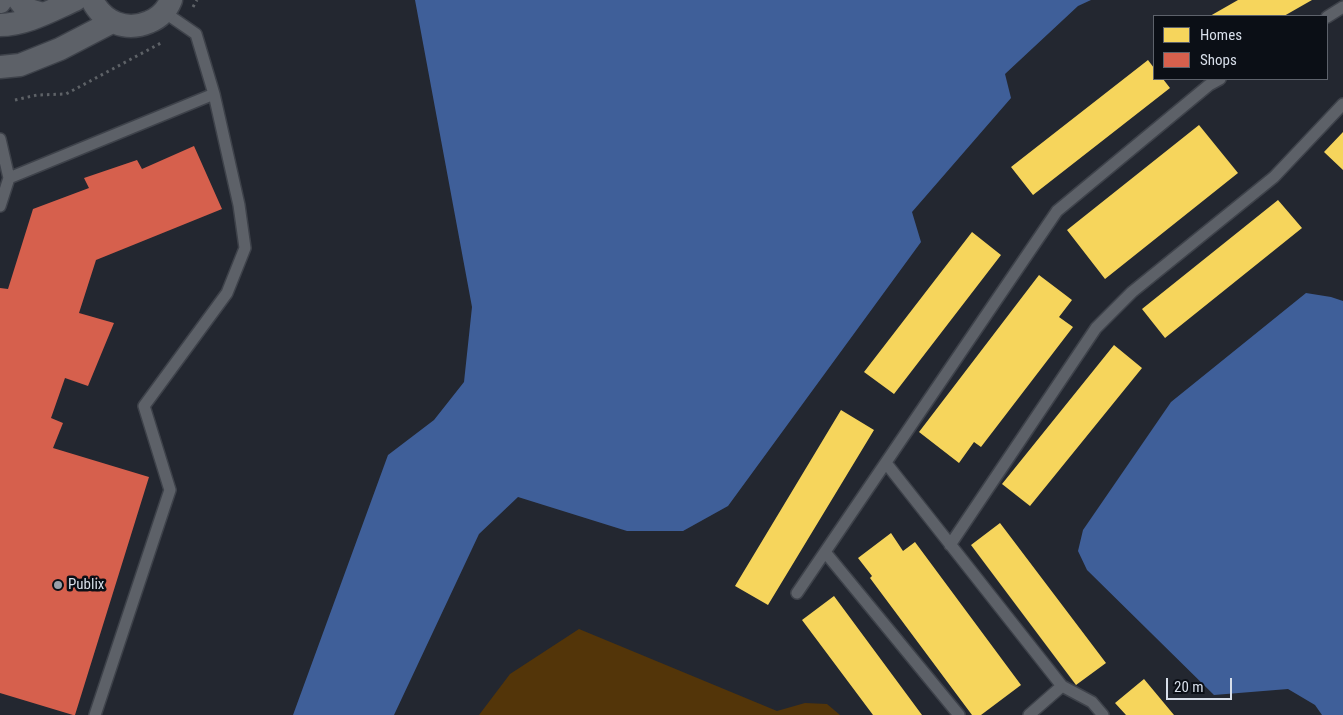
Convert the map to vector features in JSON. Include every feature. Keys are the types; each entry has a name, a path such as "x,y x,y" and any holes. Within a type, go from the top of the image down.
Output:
{"street":[{"path":"19,0 26,9 43,14"},
{"path":"0,26 43,14 75,0"},
{"path":"92,0 112,22 122,26 140,26 156,20 167,6"},
{"path":"0,67 20,65 52,53 112,22"}],"lane":[{"path":"95,715 170,490 144,406 227,293 245,248 239,205 214,94 196,34 167,6"},
{"path":"1328,16 1343,7"},
{"path":"797,593 1057,210 1209,85 1218,80"},
{"path":"9,178 214,94"},
{"path":"950,545 1096,328 1132,292 1274,178 1343,104"},
{"path":"0,139 9,178 0,206"},
{"path":"886,463 1062,686 1092,702 1103,715"},
{"path":"825,552 959,715"},
{"path":"1029,715 1062,686"}],"path":[{"path":"15,100 37,95 66,94 157,45"}],"shaded area":[{"path":"579,629 777,711 805,703 827,704 840,715 479,715 510,674"}],"water":[{"path":"415,0 1091,0 1078,6 1005,74 1011,98 912,212 921,242 728,506 683,531 627,531 518,497 479,534 394,715 293,715 388,455 434,420 464,382 472,307"},
{"path":"1306,293 1343,301 1343,715 1322,715 1315,705 1288,689 1214,695 1087,570 1078,551 1083,530 1171,402"}],"building: Homes":[{"path":"1238,0 1312,0 1286,15 1212,15"},
{"path":"1148,60 1153,67 1153,80 1164,80 1170,88 1033,195 1011,167"},
{"path":"1199,125 1238,173 1105,279 1067,230"},
{"path":"1343,132 1343,170 1324,152"},
{"path":"1278,200 1302,228 1165,338 1142,309"},
{"path":"972,232 1001,255 894,394 864,372"},
{"path":"1039,275 1072,300 1059,317 1073,327 981,447 974,442 959,463 919,432"},
{"path":"1114,345 1142,368 1030,506 1002,484"},
{"path":"841,410 874,430 768,605 735,586"},
{"path":"1000,523 1106,663 1076,685 971,545"},
{"path":"891,533 903,551 915,542 1021,685 981,715 972,715 870,578 872,576 858,558"},
{"path":"834,596 922,715 873,715 802,620"},
{"path":"1144,679 1174,715 1126,715 1115,703"}],"building: Shops":[{"path":"194,146 222,209 96,260 79,313 114,323 88,386 65,378 51,418 63,423 53,448 149,477 75,715 73,715 0,693 0,288 8,289 33,209 89,188 84,178 137,160 142,169"}],"place":[{"name":"Publix","path":"58,585"}]}
